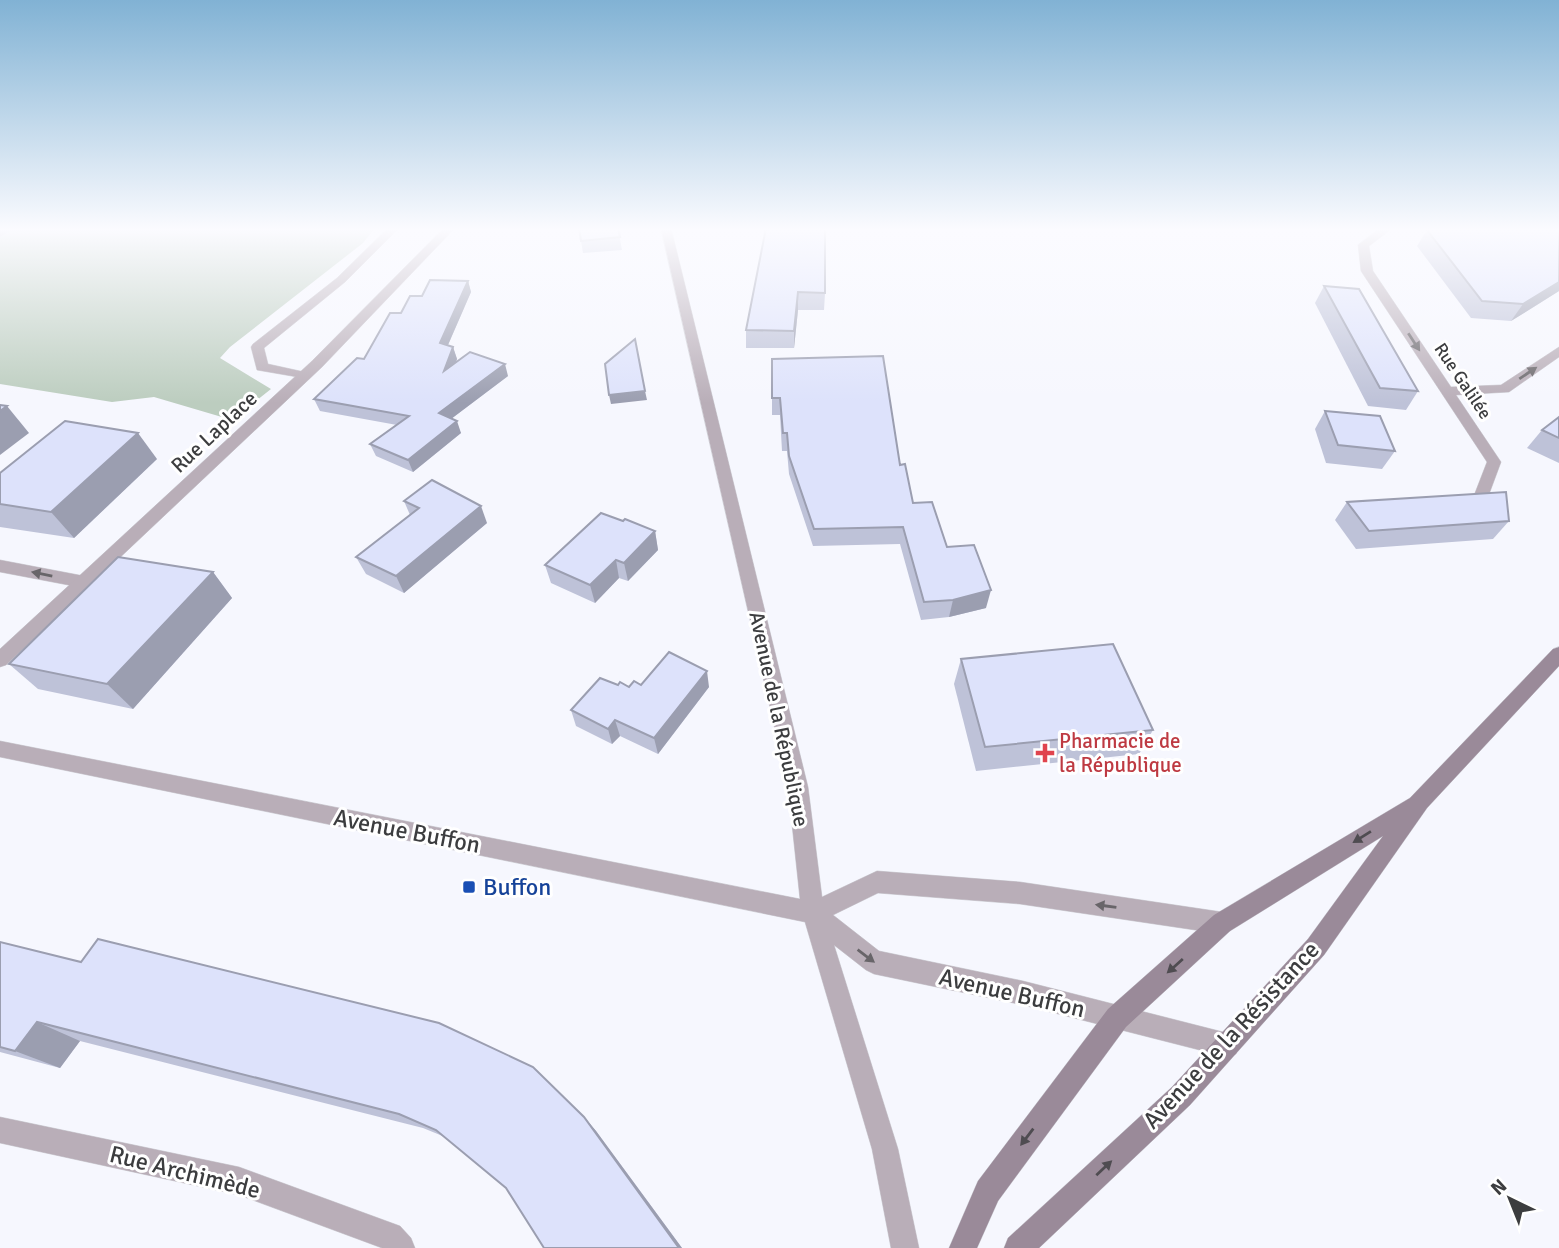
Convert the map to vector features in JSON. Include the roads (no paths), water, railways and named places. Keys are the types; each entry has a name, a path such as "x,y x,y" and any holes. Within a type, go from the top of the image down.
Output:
{"main road":[{"name":"Avenue de la Résistance","path":"1018,1248 1181,1096 1316,947 1420,801 1559,654"},
{"name":"Avenue de la Résistance","path":"962,1248 988,1192 1117,1018 1222,923 1420,801"}],"street":[{"path":"304,376 262,367 257,347 333,286"},
{"name":"Rue Laplace","path":"0,660 304,376 393,286"},
{"name":"Avenue de la République","path":"680,286 798,787 813,913 885,1149 905,1248"},
{"name":"Rue Galilée","path":"1377,286 1494,462 1483,493"},
{"path":"1446,391 1504,389 1559,351"},
{"path":"0,566 84,582"},
{"name":"Avenue Buffon","path":"0,749 813,913 873,962 1023,993 1227,1045"},
{"path":"813,913 877,882 1020,893 1222,923"},
{"name":"Rue Archimède","path":"0,1130 239,1181 390,1236 401,1248"}],"place":[{"name":"Pharmacie de la République","path":"1045,753"},
{"name":"Buffon","path":"469,887"}]}
